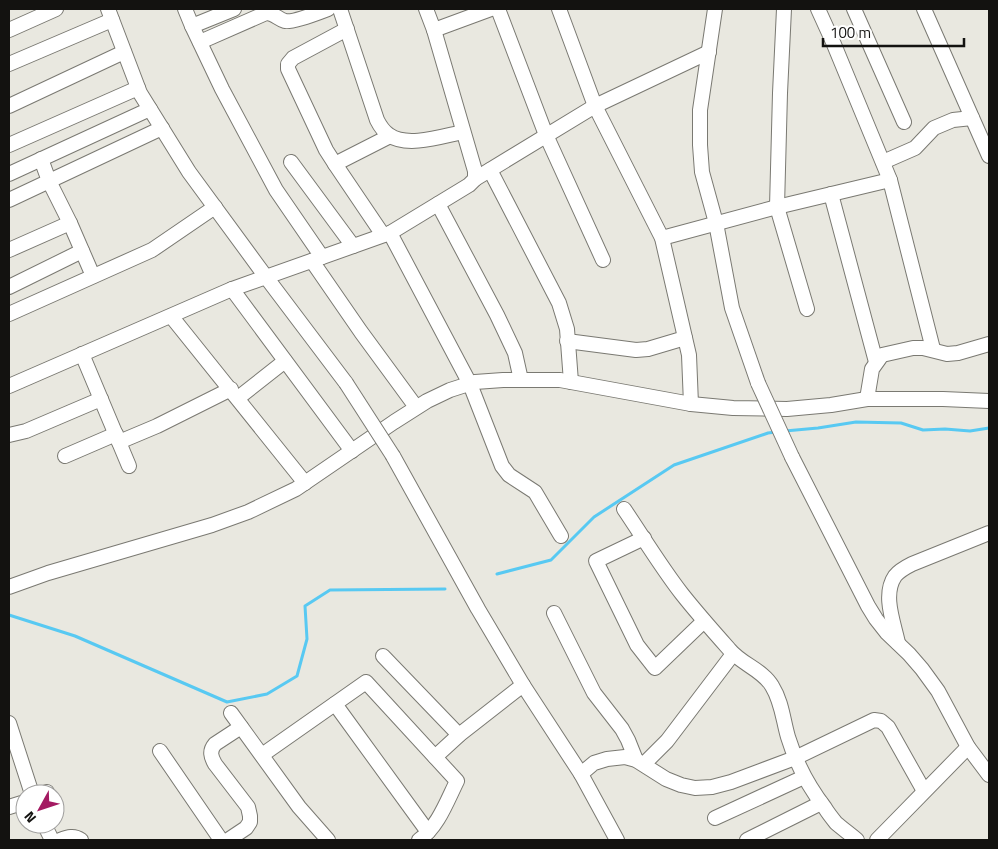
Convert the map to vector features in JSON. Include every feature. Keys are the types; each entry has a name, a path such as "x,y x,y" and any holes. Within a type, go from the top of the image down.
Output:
{"street":[{"path":"9,30 56,9"},
{"path":"185,9 222,88 276,190 361,332 416,407"},
{"path":"192,26 234,9"},
{"path":"200,42 266,13 271,13 284,21 289,21 328,9"},
{"path":"340,9 377,120 382,129 390,136 399,140 416,141 463,132"},
{"path":"426,9 434,30 475,171 475,179"},
{"path":"434,30 491,9"},
{"path":"498,9 546,135 603,260"},
{"path":"559,9 595,106 662,238 689,355 691,404"},
{"path":"715,9 700,110 702,172 716,224 732,308 758,383 792,457 868,606 887,633 909,654 938,691 968,747 989,774"},
{"path":"784,9 777,207 807,309"},
{"path":"854,9 904,122"},
{"path":"924,9 989,154"},
{"path":"820,10 890,180 933,350"},
{"path":"9,64 110,14 140,93 189,172 346,384 393,456 478,610 581,774 618,840"},
{"path":"347,29 293,58 288,64 288,69 295,86 334,164 387,234 470,384 502,466 509,475 535,492 561,536"},
{"path":"9,106 124,52"},
{"path":"9,386 232,289 387,234 595,106 709,52"},
{"path":"9,145 138,88"},
{"path":"9,174 150,109"},
{"path":"883,162 915,148 934,128 954,120 972,118"},
{"path":"9,200 162,128"},
{"path":"334,164 390,136"},
{"path":"41,159 49,181 93,276"},
{"path":"291,162 353,246"},
{"path":"490,170 559,303 568,341 571,382"},
{"path":"662,238 777,207 890,180"},
{"path":"831,194 876,362"},
{"path":"438,204 515,353 522,380"},
{"path":"9,314 152,250 215,207"},
{"path":"9,250 70,223"},
{"path":"9,287 82,252"},
{"path":"232,289 352,451"},
{"path":"171,316 305,483"},
{"path":"568,341 636,350 648,349 685,338"},
{"path":"867,399 872,369 882,355 913,348 923,348 947,354 958,353 989,344"},
{"path":"82,354 129,466"},
{"path":"65,456 157,426 235,394 285,361"},
{"path":"9,587 212,525 248,512 296,489 427,400 450,390 484,381 560,380 691,404 733,408 787,410 867,399 989,401"},
{"path":"9,435 26,431 101,399"},
{"path":"624,509 682,594 704,621 733,654 772,685 780,704 795,758 804,777 835,822 857,840"},
{"path":"898,643 890,604 890,588 895,576 912,564 989,533"},
{"path":"644,538 596,561 637,645 655,668 704,621"},
{"path":"554,613 594,694 622,729 640,762"},
{"path":"640,762 667,741 733,654"},
{"path":"383,656 459,735"},
{"path":"262,755 366,682 457,781 439,817 423,836 335,704"},
{"path":"435,757 459,735 523,684"},
{"path":"231,713 299,807 328,840"},
{"path":"581,774 594,764 607,759 625,757 640,762 666,779 680,785 695,788 712,787 731,782 795,758 874,720 881,721 888,727 924,791"},
{"path":"9,723 29,784"},
{"path":"228,840 246,828 250,822 250,816 248,807 216,764 210,752 215,744 241,727"},
{"path":"877,840 968,747"},
{"path":"160,750 221,840"},
{"path":"715,818 804,777"},
{"path":"747,840 821,803"},
{"path":"60,840 72,836 81,840"}],"waterway":[{"path":"785,431 856,422 901,423 923,430 970,431 989,428"},
{"path":"497,574 551,560 594,517 674,465 768,433 776,432"},
{"path":"9,615 75,636 227,702 267,694 297,676 307,639 305,606 330,590 445,589"}]}
